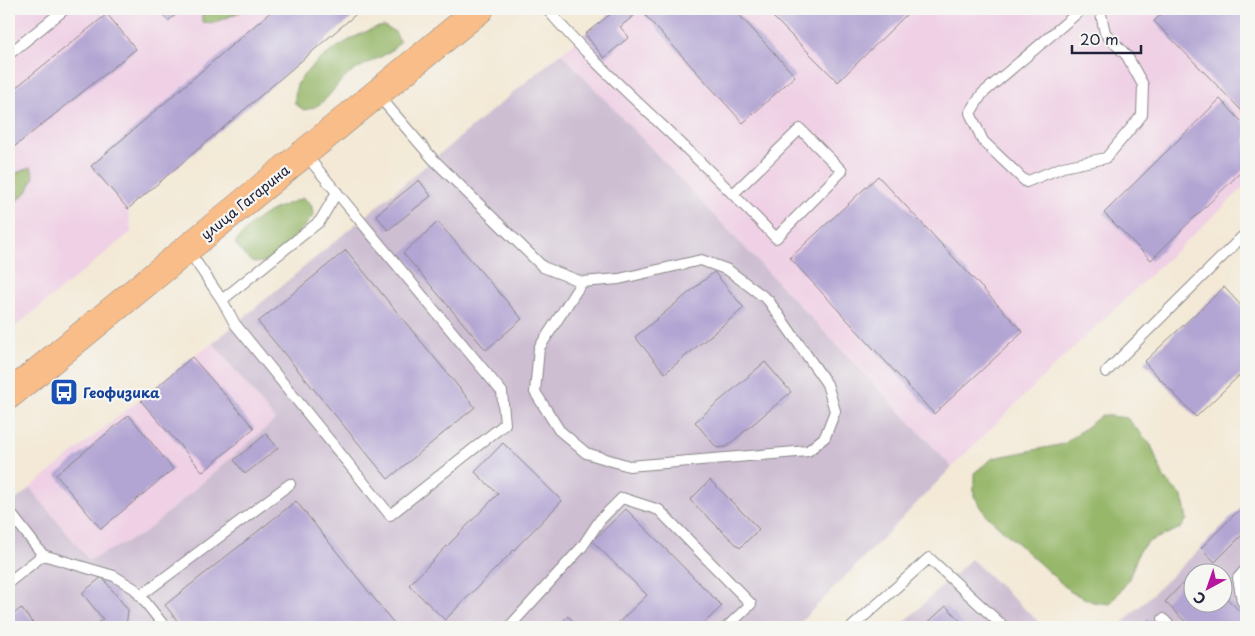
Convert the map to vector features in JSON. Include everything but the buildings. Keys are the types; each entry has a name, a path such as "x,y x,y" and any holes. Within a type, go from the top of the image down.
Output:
{"main road":[{"name":"улица Гагарина","path":"9,395 480,9"}],"lane":[{"path":"9,54 65,9"},
{"path":"547,9 575,42 776,238 842,171 800,129 732,194"},
{"path":"1082,9 982,94 970,113 983,141 1026,182 1063,167 1106,158 1142,115 1143,85 1127,56 1105,33 1100,9"},
{"path":"377,94 433,159 543,267 582,282 619,279 672,265 701,260 728,270 768,300 827,384 834,411 825,437 808,451 629,466 586,453 559,430 535,392 539,348 582,282"},
{"path":"188,249 222,300 235,324 390,515 505,424 502,392 304,154"},
{"path":"222,300 320,222 337,192"},
{"path":"1106,372 1246,233"},
{"path":"140,596 290,484"},
{"path":"509,627 582,547 600,520 622,498 659,510 751,604 727,627"},
{"path":"9,511 43,554 114,576 140,596 161,626"},
{"path":"9,582 43,554"},
{"path":"852,627 928,558 1004,627"},
{"path":"1246,569 1238,578 1242,601 1246,605"},
{"path":"1163,619 1171,627"}],"shaded area":[{"path":"9,9 362,9 128,209 131,232 9,332"},
{"path":"617,9 1246,9 1246,185 1073,348 952,467 561,53"},
{"path":"561,53 952,467 796,627 9,627 9,506 30,488 89,560 143,534 275,420 213,343"},
{"path":"213,343 275,420 143,534 89,560 30,488 192,357"},
{"path":"1246,503 1246,627 1118,627 1182,566 1182,614 1232,614 1232,564 1184,564"},
{"path":"971,559 1044,627 899,627"}],"green space":[{"path":"202,9 247,9 214,23 202,22"},
{"path":"384,26 395,32 400,42 395,47 383,56 351,73 319,105 304,110 295,104 297,85 303,76 323,57 362,33"},
{"path":"31,167 34,177 27,192 9,207 9,176"},
{"path":"303,198 311,204 314,215 302,229 276,255 259,263 249,260 235,243 243,233 265,214"},
{"path":"1102,415 1127,418 1151,445 1164,478 1182,496 1187,519 1181,528 1150,541 1140,549 1128,581 1110,604 1093,602 1071,592 987,516 974,496 974,473 993,458 1064,444"}],"place":[{"name":"Геофизика","path":"64,392"}]}
